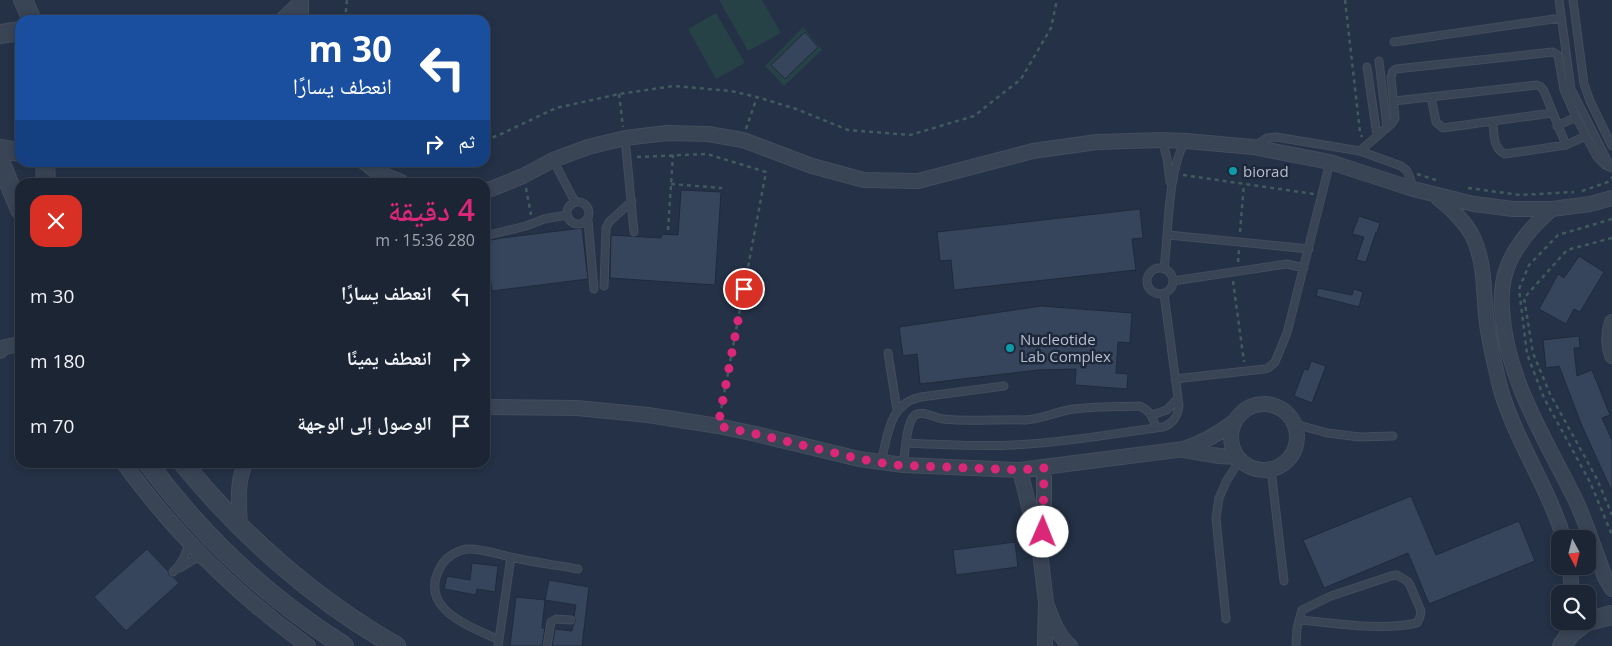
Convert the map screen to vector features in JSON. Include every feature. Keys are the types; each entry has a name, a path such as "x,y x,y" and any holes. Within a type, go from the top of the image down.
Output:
{"street":[{"path":"22,0 30,15"},
{"path":"287,15 301,1"},
{"path":"301,1 301,15"},
{"path":"0,34 15,32"},
{"path":"490,189 524,176 553,160 588,147 625,138 666,133 708,134 743,140 812,166 864,180 918,181 1033,151 1097,142 1162,140 1253,148 1330,162 1435,196 1474,204 1513,209 1552,209 1590,204 1612,198"},
{"path":"0,148 15,151"},
{"path":"0,161 15,198"},
{"path":"370,167 391,178"},
{"path":"1435,196 1457,214 1473,236 1482,262 1487,324 1492,357 1501,390 1512,421 1550,501 1561,530"},
{"path":"1552,209 1534,225 1519,244 1508,266 1501,289 1503,322 1509,355 1519,387 1575,500 1612,589"},
{"path":"1612,322 1609,330 1609,345 1612,356"},
{"path":"0,351 5,347 15,345"},
{"path":"490,407 578,408 648,415 718,426 860,459 903,465 1020,470 1184,449 1210,438 1234,422 1244,410 1258,404 1273,405 1286,412 1295,424 1296,447 1282,465 1260,470 1249,466 1239,458 1232,446 1231,433 1234,422"},
{"path":"1184,449 1239,458"},
{"path":"127,468 154,504 203,556 255,605 308,646"},
{"path":"152,468 190,514 234,560 318,630 344,646"},
{"path":"187,468 201,486 240,526 283,566 330,603 396,646"},
{"path":"240,526 238,489 243,468"},
{"path":"1040,552 1044,522 1044,468"},
{"path":"1020,470 1040,552 1046,602 1044,646"},
{"path":"1046,602 1055,626 1063,640 1070,646"},
{"path":"1596,619 1612,615"}],"lane":[{"path":"1558,0 1571,89 1612,167"},
{"path":"1573,0 1584,84 1590,101 1612,146"},
{"path":"1394,42 1561,18"},
{"path":"1360,151 1387,128 1395,118 1392,77 1393,71 1396,69 1553,52 1558,55 1564,90 1576,118 1600,161 1612,167"},
{"path":"1379,61 1387,128"},
{"path":"1367,67 1377,136"},
{"path":"1394,101 1537,85 1542,87 1566,145"},
{"path":"1431,97 1436,122 1443,128 1552,113"},
{"path":"1557,126 1576,118"},
{"path":"1492,122 1498,148 1505,154 1566,145 1586,136"},
{"path":"1253,148 1267,138 1276,137 1360,151 1401,166 1407,171 1412,189"},
{"path":"625,138 634,232"},
{"path":"1162,140 1167,158 1171,195"},
{"path":"1164,269 1174,174 1178,156 1186,141"},
{"path":"553,160 575,202"},
{"path":"1175,379 1268,368 1278,359 1287,333 1323,196 1330,162"},
{"path":"604,286 606,228 608,222 632,201"},
{"path":"588,220 582,224 574,224 568,218 568,208 575,202 583,203 590,212 588,220 594,289"},
{"path":"490,235 533,224 544,219 567,215"},
{"path":"1168,235 1309,249"},
{"path":"1174,281 1287,264 1304,268"},
{"path":"1164,269 1172,276 1174,281 1169,291 1164,294 1158,294 1152,292 1147,281 1153,271 1164,269"},
{"path":"906,442 964,446 1029,444 1168,425 1173,422 1179,411 1164,294"},
{"path":"888,353 897,410"},
{"path":"881,462 893,419 897,410 904,403 912,399 1004,386"},
{"path":"1152,415 1167,410 1178,398"},
{"path":"903,465 912,418 916,414 922,413 944,419 1026,420 1038,419 1076,409 1139,406 1146,409 1152,415 1156,428"},
{"path":"1295,424 1327,433 1360,437 1393,436"},
{"path":"1226,619 1216,518 1219,498 1239,458"},
{"path":"1271,469 1284,581"},
{"path":"189,542 182,563 173,572 192,560 203,556"},
{"path":"511,557 499,643 453,618 442,607 435,593 435,578 442,564 447,559 453,554 467,549 483,550 578,569"},
{"path":"1296,646 1299,614 1302,610 1317,602 1391,576 1397,575 1407,581 1421,611 1417,623 1400,626 1299,620"},
{"path":"548,646 551,622 556,618 571,620"}],"path":[{"path":"346,15 347,0"},
{"path":"490,138 556,108 619,94 674,86 731,91 757,97 796,109 848,130 910,135 974,116 1021,79 1051,28 1057,0"},
{"path":"1345,0 1360,132 1367,145"},
{"path":"619,94 625,138"},
{"path":"743,140 757,97"},
{"path":"629,173 638,172 636,157 707,154 766,172 718,426"},
{"path":"668,230 674,155"},
{"path":"1407,171 1440,181"},
{"path":"1174,174 1323,196"},
{"path":"524,176 533,224"},
{"path":"1466,188 1520,194 1581,191 1608,182 1612,177"},
{"path":"671,184 722,188"},
{"path":"1244,184 1235,272 1245,371"},
{"path":"1612,219 1558,235 1529,265 1519,289 1527,354 1544,398 1590,482 1612,535"},
{"path":"1612,238 1567,250 1524,298 1533,353 1550,394 1597,479 1612,515"}],"green space":[{"path":"719,0 762,0 781,33 748,51"},
{"path":"716,13 745,63 716,79 688,29"},
{"path":"803,27 822,50 784,86 765,66"}],"building":[{"path":"805,32 818,47 785,79 771,65"},
{"path":"681,190 721,192 715,285 610,278 611,235 661,238 662,234 678,235"},
{"path":"1140,209 1143,238 1132,239 1136,270 954,290 951,260 940,261 937,232"},
{"path":"1359,216 1380,223 1366,262 1356,260 1364,237 1352,234"},
{"path":"582,228 588,279 492,291 490,240"},
{"path":"1579,256 1604,272 1580,312 1574,309 1566,324 1539,309 1558,274 1564,278"},
{"path":"1318,288 1352,295 1354,289 1363,292 1359,307 1316,296"},
{"name":"Nucleotide Lab Complex","path":"1041,306 1132,313 1130,343 1118,342 1116,373 1128,374 1127,389 1075,385 1076,369 1038,370 920,384 917,354 903,356 899,327"},
{"path":"1579,336 1580,348 1574,348 1577,376 1592,370 1610,415 1602,418 1612,440 1612,492 1582,426 1559,366 1546,368 1543,340"},
{"path":"1311,361 1326,366 1312,403 1294,396 1304,369 1308,370"},
{"path":"1411,496 1436,555 1519,521 1535,561 1429,604 1408,553 1324,588 1303,540"},
{"path":"1015,542 1018,567 956,575 953,550"},
{"path":"147,549 168,571 169,575 179,583 126,631 94,597"},
{"path":"472,563 498,566 495,592 477,589 476,595 444,589 447,576 470,580"},
{"path":"549,580 589,587 582,646 552,646 555,629 572,631 576,621 574,616 576,605 545,600"},
{"path":"516,597 545,600 542,628 545,628 542,646 510,646"}],"place":[{"name":"biorad","path":"1233,171"},
{"name":"Nucleotide Lab Complex","path":"1010,348"}],"route":[{"path":"744,289 718,426 894,465 1020,470 1044,468 1043,532"}]}
